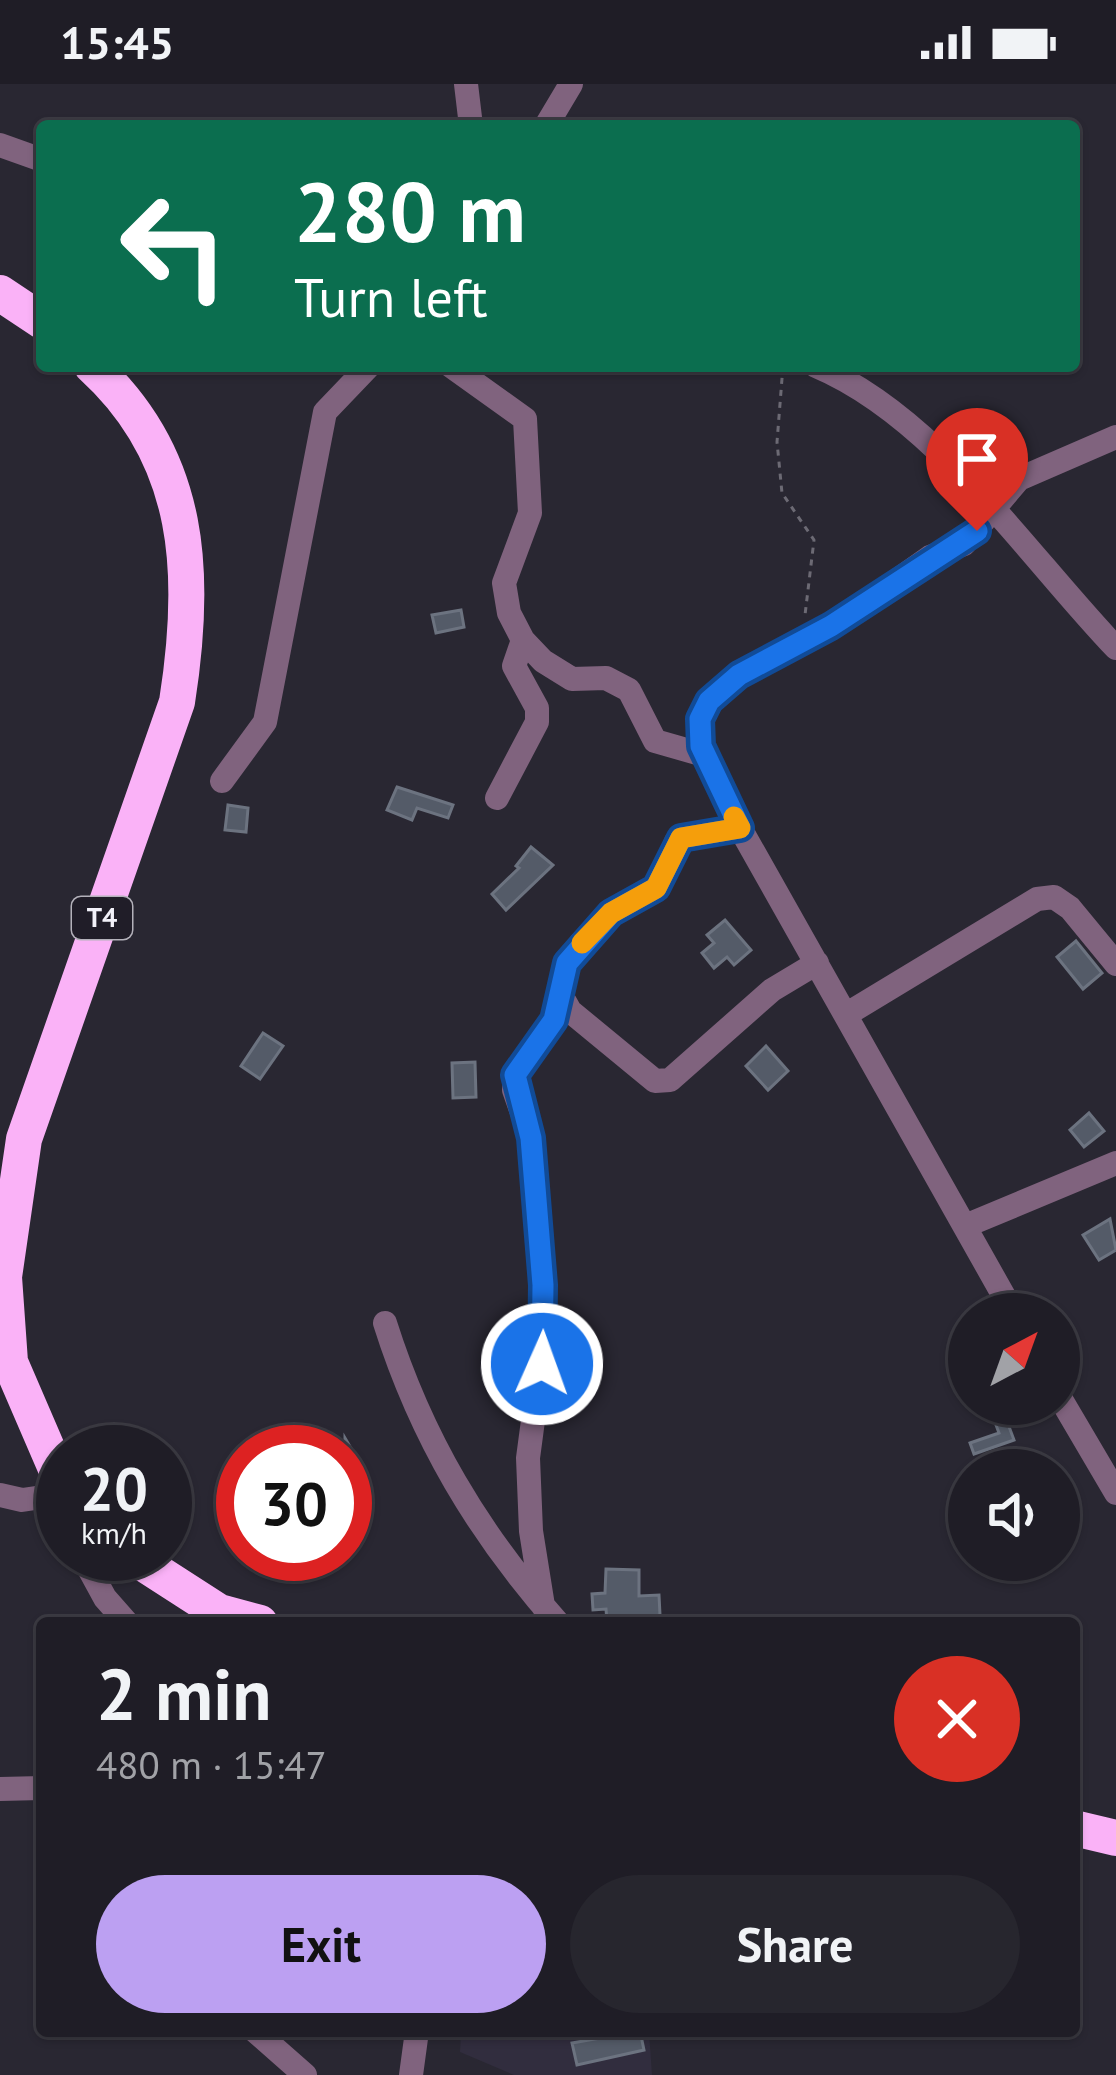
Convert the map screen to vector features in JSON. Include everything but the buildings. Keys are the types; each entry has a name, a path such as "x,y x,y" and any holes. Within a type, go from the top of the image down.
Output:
{"highway":[{"name":"T4","path":"37,1425 10,1362 7,1253 24,1138 177,702 189,629 188,548 160,454 99,372"},
{"path":"171,1581 220,1612 238,1617"},
{"path":"1080,1829 1116,1838"}],"street":[{"path":"466,84 470,120"},
{"path":"550,120 571,84"},
{"path":"0,145 36,158"},
{"path":"222,781 266,722 325,412 363,372"},
{"path":"460,372 525,419 530,513 504,583 509,613 523,640 572,679 606,678 629,691 655,741 704,755"},
{"path":"831,372 855,382 884,404 994,514 1116,648"},
{"path":"1002,1293 740,828 704,755 700,719 709,701 739,675 846,617 930,557 964,544 1019,479 1116,437"},
{"path":"497,798 537,722 537,708 514,666 523,640"},
{"path":"551,1615 531,1531 528,1457 544,1338 543,1285 531,1138 515,1075 547,1033 574,953 611,913 656,888 676,842 740,828"},
{"path":"847,1013 1037,899 1054,897 1070,908 1116,964"},
{"path":"561,995 570,1010 655,1082 670,1079 772,990 817,963"},
{"path":"965,1226 1116,1163"},
{"path":"386,1323 433,1449 468,1508 551,1615"},
{"path":"1076,1425 1116,1493"},
{"path":"0,1495 36,1498"},
{"path":"96,1581 122,1617"},
{"path":"0,1789 36,1788"},
{"path":"262,2037 305,2075"},
{"path":"410,2075 416,2037"}],"path":[{"path":"783,372 777,442 782,493 812,532 814,551 797,640"}],"shaded area":[{"path":"461,2037 649,2037 652,2075 514,2075 460,2052"}],"slow traffic":[{"path":"582,943 611,913 656,888 681,838 740,828 734,817"}],"route":[{"path":"542,1364 543,1285 531,1138 514,1090 515,1075 554,1020 567,963 611,913 656,888 681,838 740,828 701,746 700,719 709,701 739,675 797,640 831,626 930,557 964,544 977,531"}]}
